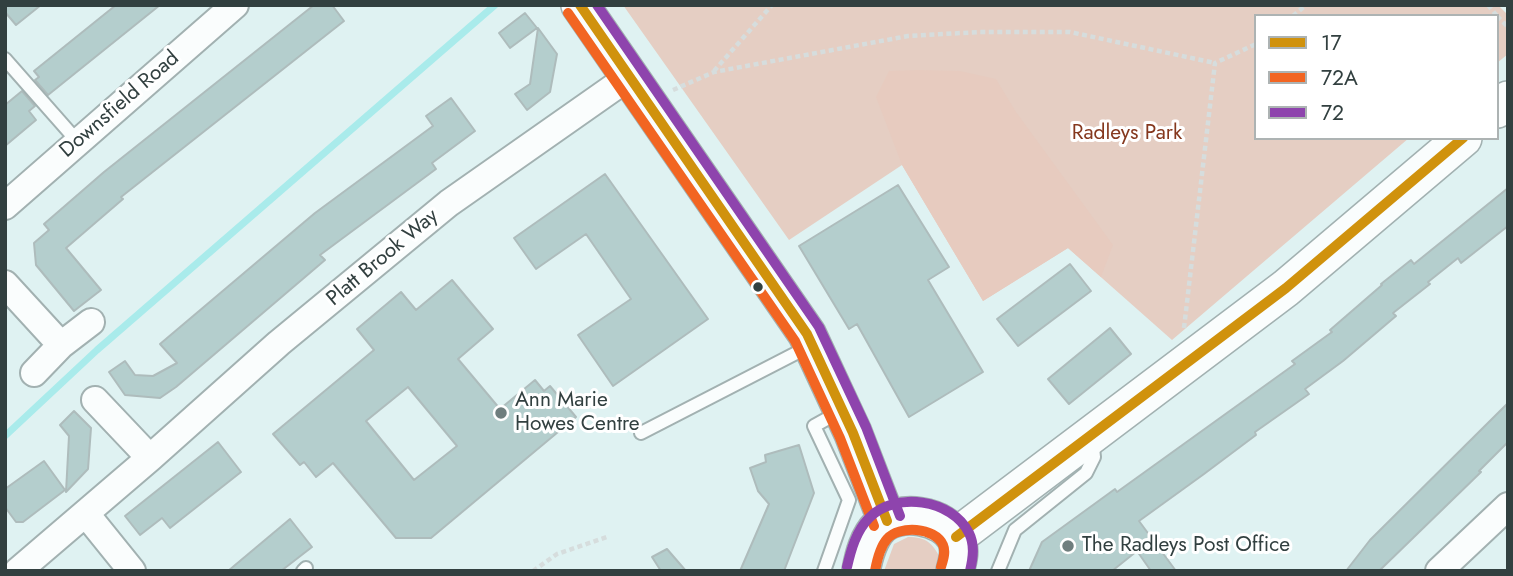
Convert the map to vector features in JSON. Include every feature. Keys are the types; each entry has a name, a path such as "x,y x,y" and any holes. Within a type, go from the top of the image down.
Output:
{"street":[{"name":"Downsfield Road","path":"5,206 234,5"},
{"path":"580,5 807,334 874,484 887,521"},
{"name":"Platt Brook Way","path":"18,571 279,343 449,203 639,88"},
{"path":"861,571 870,540 879,527 887,521 903,517 927,517 947,528 955,554 1091,433 1286,289 1462,140"},
{"path":"5,284 61,345"},
{"path":"34,373 61,345 91,322"},
{"path":"95,400 150,458"},
{"path":"1439,571 1508,506"},
{"path":"86,514 132,571"}],"lane":[{"path":"5,60 78,142"},
{"path":"641,433 812,345"},
{"path":"824,571 849,500 814,426 842,411"},
{"path":"998,571 1015,530 1086,472 1094,457 1091,433"}],"path":[{"path":"714,72 772,5"},
{"path":"639,88 908,36 980,32 1070,32 1215,64 1254,45"},
{"path":"1180,367 1215,64"},
{"path":"533,571 557,554 607,537"}],"green space":[{"name":"Radleys Park","path":"623,5 1498,5 1508,15 1508,54 1499,61 1499,14 1254,14 1254,140 1407,140 1172,340 1068,248 983,301 902,165 789,240"},
{"path":"908,537 920,538 932,545 941,559 939,571 884,571 894,544"}],"shaded area":[{"path":"889,71 960,71 996,79 1016,112 1113,245 1101,277 1068,248 983,301 902,165 876,97"}],"building":[{"path":"5,5 41,5 16,25 5,12"},
{"path":"116,5 160,5 48,95 35,80 39,77 34,71"},
{"path":"314,5 332,5 344,21 121,197 123,199 66,248 101,290 74,311 36,265 34,243 49,230 44,224 104,172"},
{"path":"525,13 537,28 510,48 499,33"},
{"path":"538,28 557,54 550,92 527,110 515,94 530,84"},
{"path":"22,91 35,106 29,111 36,120 5,146 5,105"},
{"path":"451,98 475,131 432,163 436,169 320,255 325,260 176,387 160,398 125,395 109,372 125,361 135,375 153,376 177,363 160,344 315,213 433,126 426,116"},
{"path":"605,174 708,319 613,386 578,335 631,299 586,234 536,269 514,238"},
{"path":"898,185 949,267 928,280 983,372 909,417 857,324 849,329 799,246"},
{"path":"1508,188 1508,226 1461,263 1458,258 1428,282 1430,284 1393,313 1396,316 1305,389 1309,394 1139,521 1176,571 1151,571 1137,551 1112,571 1029,571 1042,542 1115,489 1117,492 1295,364 1292,361 1332,332 1330,330 1381,284 1411,260 1414,264"},
{"path":"1070,264 1091,291 1018,346 997,319"},
{"name":"Ann Marie Howes Centre","path":"452,280 493,329 458,359 500,409 535,380 544,391 550,386 576,417 431,538 396,538 333,463 316,477 304,462 300,465 273,434 374,350 357,329 401,292 416,310","holes":["408,387 457,446 414,480 366,421"]},
{"path":"1110,328 1131,354 1069,404 1048,379"},
{"path":"1508,403 1508,442 1479,471 1481,472 1379,571 1346,571 1370,540"},
{"path":"74,411 91,428 88,469 66,492 69,436 60,425"},
{"path":"218,442 241,472 170,528 162,518 140,535 125,516"},
{"path":"799,445 814,493 784,571 740,571 769,504 758,491 750,468 766,462 765,455"},
{"path":"44,461 65,490 23,522 16,522 5,507 5,489"},
{"path":"290,519 312,547 281,571 228,571"},
{"path":"667,549 686,571 661,571 652,557"}],"waterway":[{"path":"5,436 97,350 495,5"}],"transit line":[{"name":"17","path":"580,5 807,334 853,433 887,521"},
{"name":"72","path":"597,5 819,327 866,427 900,516"},
{"name":"72A","path":"568,13 795,341 840,438 874,526"},
{"name":"17","path":"956,537 1286,288 1461,140"},
{"name":"72","path":"847,567 852,547 864,523 880,509 908,502 937,506 961,521 972,542 970,571"},
{"name":"72A","path":"875,571 887,539 893,534 908,530 933,534 939,539 944,550 941,567"}],"place":[{"name":"Ann Marie Howes Centre","path":"501,413"},
{"name":"The Radleys Post Office","path":"1068,546"}]}
